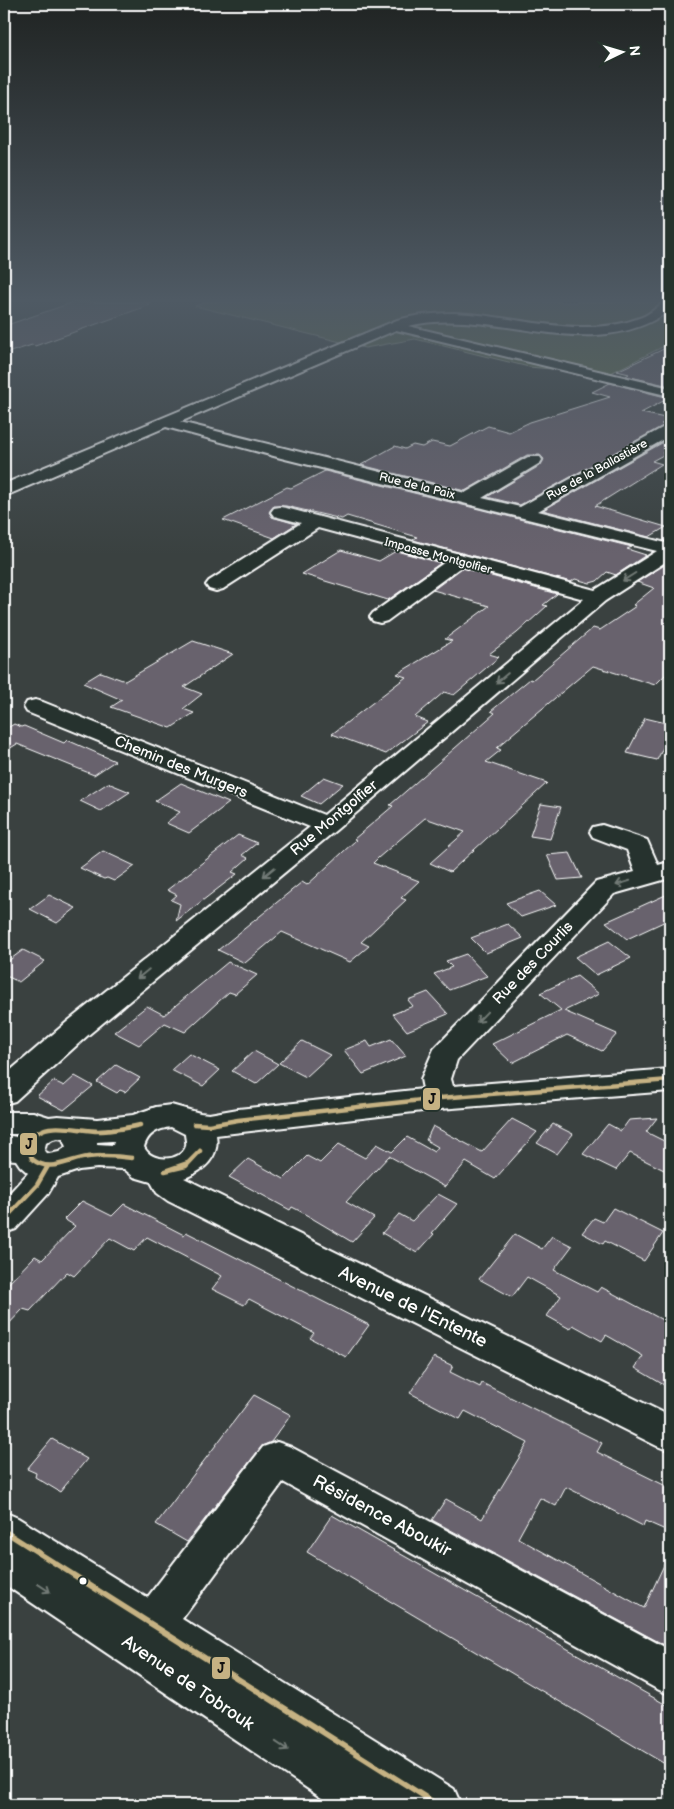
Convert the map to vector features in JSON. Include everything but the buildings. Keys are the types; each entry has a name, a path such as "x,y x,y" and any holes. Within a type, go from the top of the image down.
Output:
{"street":[{"path":"4,490 249,386"},
{"path":"647,386 670,392"},
{"name":"Rue de la Paix","path":"164,422 287,455 469,498 670,550"},
{"name":"Rue de la Ballastière","path":"524,512 670,430"},
{"path":"469,498 534,460"},
{"name":"Impasse Montgolfier","path":"280,512 598,597"},
{"path":"216,584 315,522"},
{"name":"Rue Montgolfier","path":"4,1093 77,1029 327,825 598,597 670,550"},
{"path":"380,617 458,561"},
{"name":"Chemin des Murgers","path":"36,707 327,825"},
{"path":"602,832 638,845 659,873"},
{"name":"Rue des Courlis","path":"440,1098 436,1079 444,1056 604,888 659,873"},
{"path":"46,1147 93,1131 140,1125 155,1118 171,1116 194,1124 209,1125 247,1118 440,1098 670,1080"},
{"path":"4,1123 33,1123 46,1147 37,1185 4,1220"},
{"path":"140,1125 129,1141 128,1147 132,1158 149,1169 165,1171 187,1165 200,1150 202,1139 194,1124"},
{"path":"46,1147 97,1156 132,1158"},
{"name":"Avenue de l'Entente","path":"165,1171 168,1184 180,1192 670,1434"},
{"name":"Résidence Aboukir","path":"152,1625 277,1459 670,1672"},
{"name":"Avenue de Tobrouk","path":"4,1531 438,1805"},
{"name":"Avenue de Tobrouk","path":"4,1561 372,1805"}],"transit line":[{"name":"J","path":"194,1124 209,1125 238,1120 440,1098 670,1080"},
{"name":"J","path":"132,1158 92,1156 58,1165 44,1166 32,1159 28,1146 36,1134 52,1127 98,1131 140,1125"},
{"name":"J","path":"165,1171 188,1163 200,1151"},
{"name":"J","path":"165,1171 176,1170 186,1166 200,1151"},
{"name":"J","path":"4,1220 37,1185 48,1166"},
{"name":"J","path":"4,1531 438,1805"}]}
